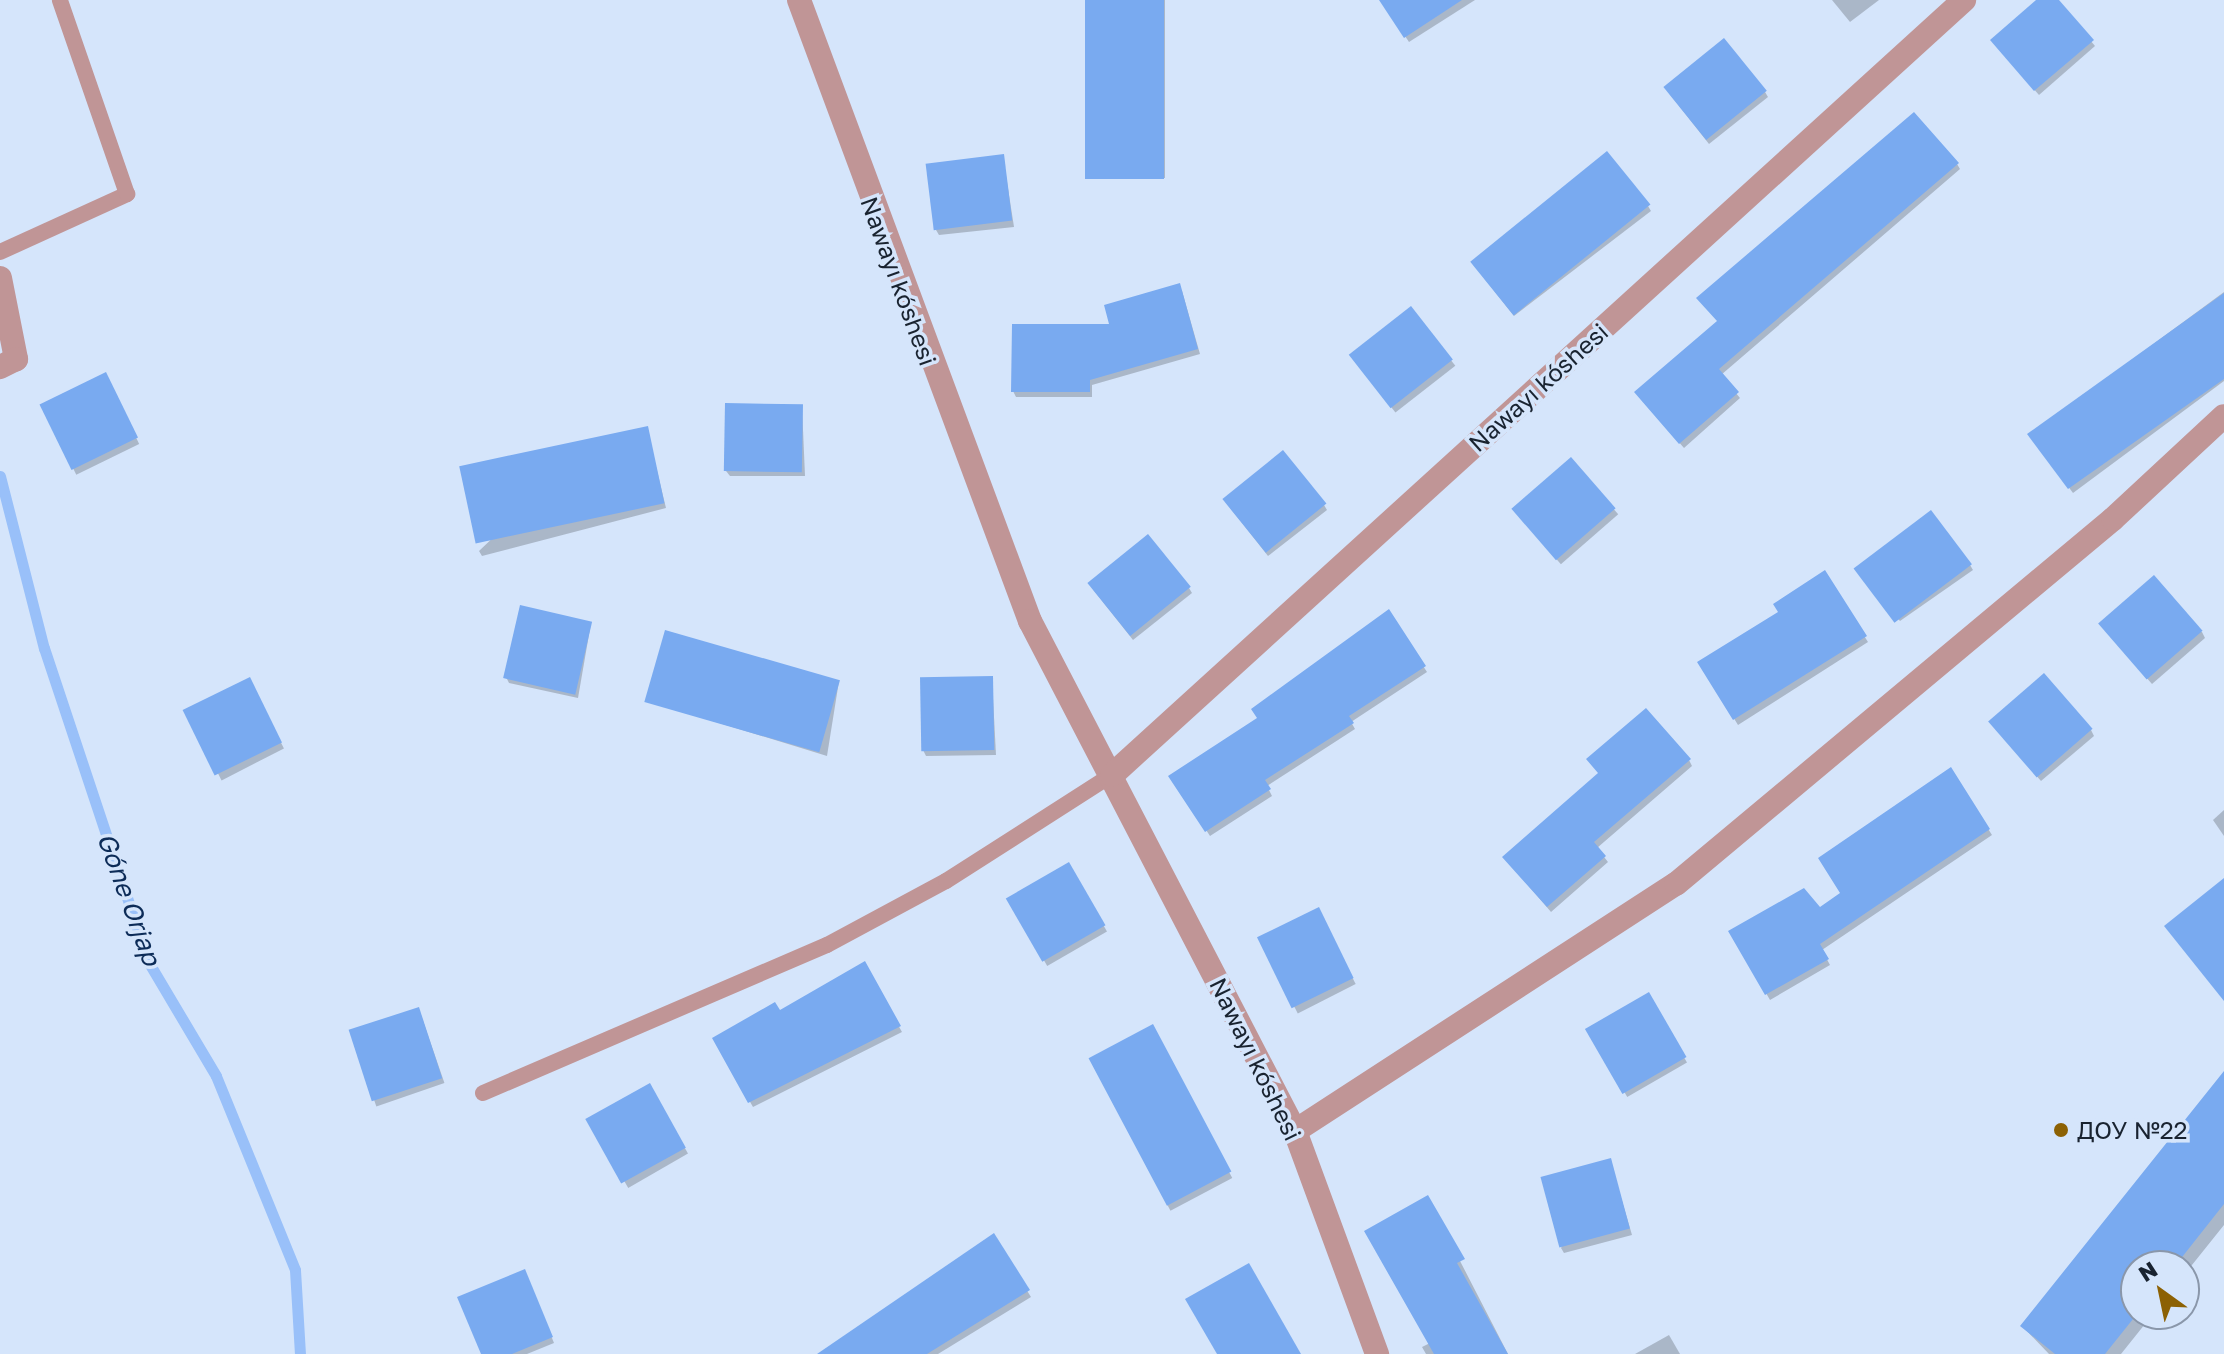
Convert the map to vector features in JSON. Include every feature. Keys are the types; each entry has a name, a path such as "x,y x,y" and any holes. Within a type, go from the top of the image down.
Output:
{"street":[{"name":"Nawayı kóshesi","path":"799,0 1030,621 1295,1131 1377,1354"},
{"name":"Nawayı kóshesi","path":"1112,775 1964,0"},
{"path":"0,278 16,359 0,367"},
{"path":"1295,1131 1676,884 2113,519 2224,416"}],"lane":[{"path":"0,252 127,194 60,0"},
{"path":"483,1093 827,945 946,881 1112,775"}],"building":[{"path":"1085,0 1164,0 1164,179 1085,179"},
{"path":"1379,0 1462,0 1404,38"},
{"path":"2036,0 2059,0 2094,40 2034,91 1990,40"},
{"path":"1724,38 1767,91 1706,140 1663,87"},
{"path":"1914,112 1959,163 1719,369 1739,392 1679,444 1634,392 1717,321 1696,298"},
{"path":"1607,151 1650,205 1514,315 1470,262"},
{"path":"1004,154 1012,221 934,230 926,164"},
{"path":"1180,283 1198,349 1090,380 1090,392 1011,392 1012,324 1109,324 1104,305"},
{"path":"2224,293 2224,379 2068,489 2027,434"},
{"path":"1411,306 1453,360 1391,408 1349,355"},
{"path":"106,372 138,438 71,470 39,404"},
{"path":"725,403 803,404 802,472 724,471"},
{"path":"648,426 664,503 476,543 459,466"},
{"path":"1283,450 1326,504 1266,553 1222,499"},
{"path":"1571,457 1616,508 1556,560 1511,509"},
{"path":"1931,510 1972,564 1894,623 1854,568"},
{"path":"1148,534 1191,587 1130,636 1087,583"},
{"path":"1825,570 1867,636 1733,720 1697,662 1778,612 1773,604"},
{"path":"2154,575 2203,631 2147,679 2098,624"},
{"path":"520,605 592,622 575,695 503,678"},
{"path":"1389,609 1426,666 1349,716 1354,723 1265,780 1271,789 1205,832 1168,776 1257,718 1251,709"},
{"path":"665,630 840,680 819,752 644,702"},
{"path":"2044,673 2093,729 2037,777 1988,722"},
{"path":"993,676 994,750 921,751 920,677"},
{"path":"250,677 282,743 215,775 183,710"},
{"path":"1646,708 1691,759 1594,842 1606,856 1547,907 1502,857 1598,773 1586,759"},
{"path":"1951,767 1990,829 1820,944 1829,959 1765,995 1728,931 1804,888 1820,907 1840,893 1818,858"},
{"path":"1069,862 1106,925 1042,962 1006,898"},
{"path":"2224,878 2224,1001 2164,926"},
{"path":"1319,907 1354,978 1292,1008 1257,937"},
{"path":"865,961 901,1026 748,1103 712,1038 775,1002 780,1010"},
{"path":"1649,992 1686,1057 1622,1094 1585,1029"},
{"path":"419,1007 442,1078 372,1101 349,1030"},
{"path":"1153,1024 1231,1171 1167,1206 1089,1058"},
{"path":"2224,1071 2224,1204 2188,1250 2120,1250 2120,1330 2124,1330 2105,1354 2055,1354 2020,1326"},
{"path":"650,1083 686,1148 621,1184 585,1119"},
{"path":"1611,1158 1630,1229 1559,1247 1540,1177"},
{"path":"1428,1195 1465,1259 1457,1263 1508,1354 1434,1354 1364,1231"},
{"path":"994,1233 1030,1290 927,1354 817,1354"},
{"path":"1249,1263 1301,1354 1217,1354 1185,1299"},
{"path":"525,1269 553,1337 512,1354 481,1354 457,1297"}],"waterway":[{"name":"Góne Orjap","path":"0,476 44,648 149,963 216,1076 295,1270 300,1354"}],"place":[{"name":"ДОУ №22","path":"2061,1130"}]}
